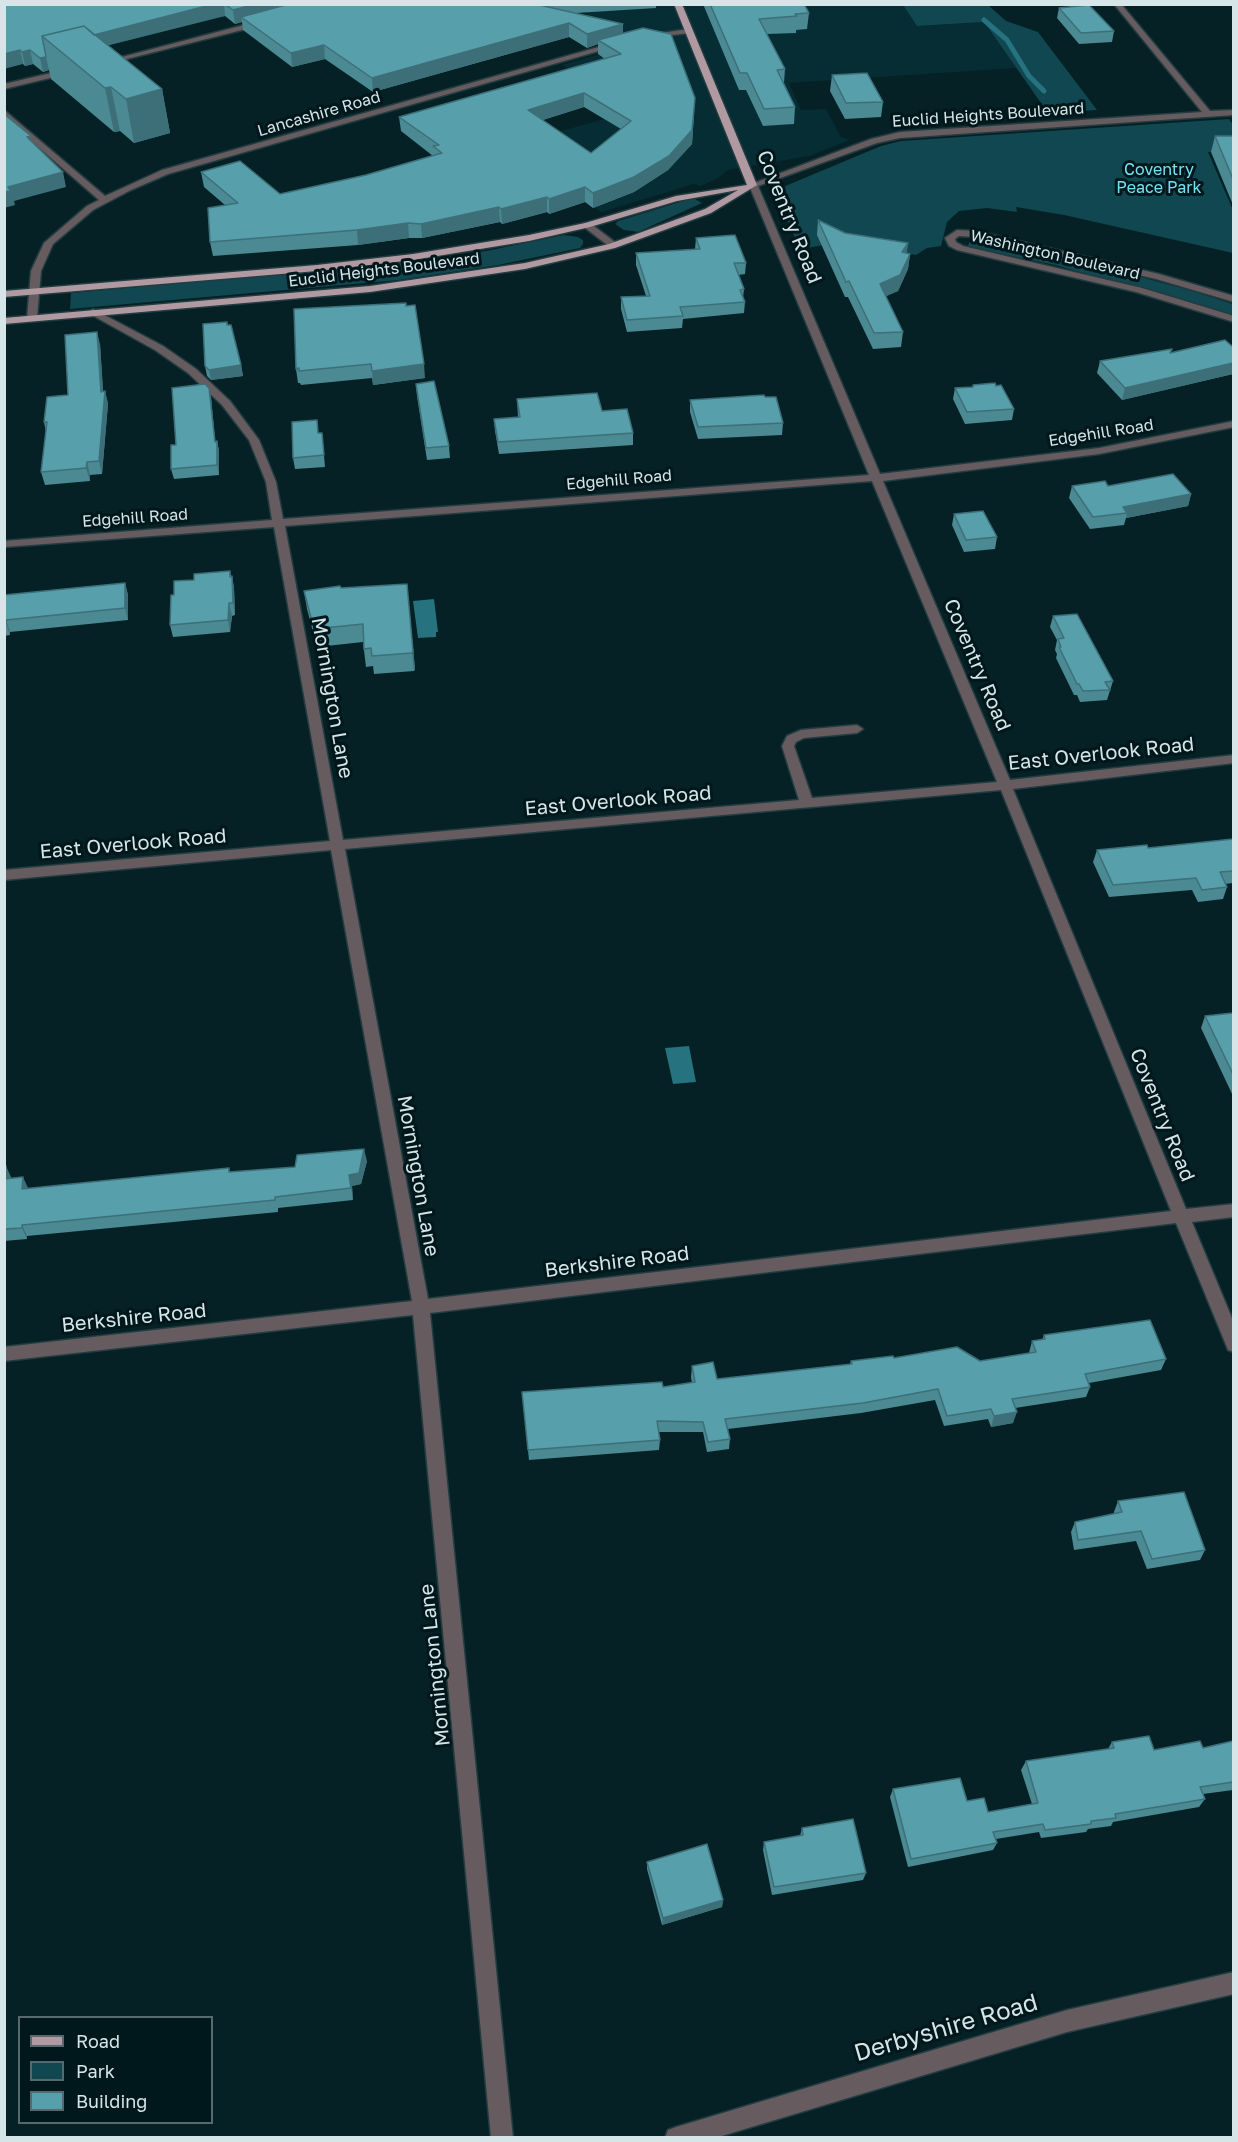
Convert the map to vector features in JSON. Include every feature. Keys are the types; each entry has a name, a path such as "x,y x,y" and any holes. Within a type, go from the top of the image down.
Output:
{"main road":[{"name":"Coventry Road","path":"678,4 753,185"},
{"name":"Euclid Heights Boulevard","path":"4,294 404,258 512,241 587,225 676,199 753,185"},
{"name":"Euclid Heights Boulevard","path":"4,321 399,286 525,266 614,245 686,220 753,185"}],"street":[{"path":"1117,4 1208,114"},
{"path":"90,66 273,20"},
{"path":"638,38 688,31"},
{"name":"Lancashire Road","path":"32,318 40,259 50,243 77,217 104,200 165,172 627,41"},
{"path":"4,87 79,69"},
{"path":"4,112 104,200"},
{"name":"Euclid Heights Boulevard","path":"753,185 874,141 900,135 1233,112"},
{"name":"Coventry Road","path":"753,185 874,478 1005,785 1233,1345"},
{"path":"587,225 614,245"},
{"name":"Washington Boulevard","path":"1233,299 1159,277 976,234 957,233 950,238 952,244 960,248 1139,290 1233,319"},
{"name":"Mornington Lane","path":"93,312 159,348 192,371 226,403 254,440 264,459 280,523 335,845 421,1307 502,2138"},
{"name":"Edgehill Road","path":"4,544 874,478 999,465 1099,451 1233,424"},
{"path":"807,803 788,746 791,739 801,734 857,729"},
{"name":"East Overlook Road","path":"4,875 1005,785 1233,759"},
{"name":"Berkshire Road","path":"4,1354 421,1307 1233,1210"},
{"name":"Derbyshire Road","path":"676,2138 1067,2021 1233,1983"}],"shaded area":[{"path":"572,5 903,5 917,26 984,22 1016,68 789,83 801,110 826,109 841,137 850,140 809,156 728,170 701,186 694,184 602,212 568,191 543,136 630,112 617,99 562,65 637,43"},
{"path":"434,599 438,632 436,632 436,637 418,638 413,601"},
{"path":"689,1046 696,1082 673,1084 665,1048"}],"green space":[{"path":"903,5 988,5 1006,21 1038,32 1097,110 1048,113 984,22 917,26"},
{"name":"Coventry Peace Park","path":"1229,119 1233,125 1233,151 1208,152 1233,210 1233,253 1064,215 1016,207 1017,212 987,208 959,211 947,222 941,246 927,248 916,255 842,242 800,249 777,197 778,189 881,146 901,141"},
{"path":"693,198 702,203 638,232 624,230 615,224 618,221"},
{"path":"564,235 578,237 583,240 583,244 580,248 498,265 399,280 70,309 71,293 400,263 486,251"},
{"path":"972,238 1062,256 1193,291 1233,304 1233,313 1232,315 1055,265 967,247"}],"building":[{"path":"4,4 214,4 94,35 84,26 42,36 46,57 40,58 30,50 4,54"},
{"path":"225,4 256,4 233,10"},
{"path":"289,4 535,4 623,24 587,34 569,23 372,78 324,45 291,53 241,17"},
{"path":"710,4 804,4 809,13 759,19 785,69 777,70 795,107 764,109 747,73 740,73"},
{"path":"1089,5 1114,31 1081,33 1059,8"},
{"path":"84,26 162,89 126,99 111,87 105,88 42,36"},
{"path":"643,28 671,34 695,98 692,130 669,156 634,177 593,193 585,187 549,199 547,197 501,209 499,207 421,224 408,223 357,230 210,242 208,208 238,203 201,172 240,161 280,194 366,175 442,153 433,146 439,145 399,117 621,54 598,40","holes":["584,93 631,121 591,153 528,110"]},
{"path":"867,73 883,102 846,103 832,75"},
{"path":"4,114 31,136 27,137 63,172 8,187 11,191 4,192"},
{"path":"1215,136 1233,136 1233,179"},
{"path":"818,220 845,233 908,243 902,252 910,254 900,275 880,284 903,332 874,333 849,281 846,282"},
{"path":"735,235 746,263 734,263 744,289 740,290 745,302 680,307 683,316 627,320 621,297 650,296 636,253 700,249 696,238"},
{"path":"406,303 406,306 415,305 424,364 372,371 371,364 299,371 299,368 296,369 294,309"},
{"path":"227,322 227,325 231,325 241,365 209,370 205,366 203,324"},
{"path":"97,332 101,392 105,391 99,461 87,462 86,468 41,472 47,422 44,422 47,397 68,395 65,335"},
{"path":"1225,340 1233,347 1233,363 1125,388 1100,361 1172,349 1170,353"},
{"path":"434,381 449,446 426,448 416,384"},
{"path":"995,383 996,386 1001,385 1014,409 967,412 955,388 973,387 973,385"},
{"path":"205,384 209,388 215,442 217,441 217,465 171,469 171,445 176,445 172,388"},
{"path":"597,393 602,411 627,409 633,433 498,442 494,419 520,417 517,399"},
{"path":"764,395 765,397 776,397 783,423 698,427 690,400"},
{"path":"317,420 318,433 322,433 324,455 293,458 292,422"},
{"path":"1173,474 1191,494 1123,507 1127,513 1093,517 1072,486 1105,481 1108,486"},
{"path":"983,511 997,537 966,540 954,514"},
{"path":"230,571 233,603 229,603 228,620 170,625 174,581 194,580 194,574"},
{"path":"125,583 125,608 6,620 4,623 4,595"},
{"path":"407,584 412,653 372,656 371,648 364,649 363,624 314,629 304,591 340,586 341,588"},
{"path":"1077,614 1113,681 1105,682 1110,690 1083,691 1077,684 1059,647 1061,647 1058,639 1064,638 1053,616"},
{"path":"1233,839 1233,871 1220,872 1227,887 1202,890 1196,878 1113,885 1097,850 1147,845 1148,848"},
{"path":"1233,1013 1233,1074 1205,1016"},
{"path":"364,1149 359,1173 349,1175 351,1188 275,1197 275,1200 22,1225 22,1228 4,1229 4,1166 6,1166 5,1179 23,1177 22,1189 229,1168 229,1172 295,1167 297,1155"},
{"path":"1150,1320 1166,1359 1085,1374 1090,1387 1012,1399 1017,1412 994,1416 991,1409 947,1416 938,1389 863,1403 725,1419 730,1439 708,1442 703,1422 657,1421 660,1440 528,1450 522,1392 662,1382 663,1387 695,1382 692,1366 713,1362 717,1379 852,1364 851,1361 893,1356 894,1358 957,1347 980,1361 1036,1352 1032,1341 1045,1339 1044,1335"},
{"path":"1184,1492 1205,1550 1152,1559 1141,1531 1078,1540 1075,1522 1122,1512 1118,1501"},
{"path":"1149,1736 1154,1750 1200,1741 1203,1748 1233,1741 1233,1782 1200,1787 1205,1799 1115,1814 1116,1818 1091,1821 1091,1824 1045,1830 1043,1824 993,1832 997,1843 911,1859 893,1789 960,1778 967,1801 984,1798 988,1812 1038,1803 1026,1761 1114,1748 1112,1742"},
{"path":"853,1819 866,1873 774,1887 764,1842 803,1835 802,1828"},
{"path":"707,1844 723,1900 663,1918 647,1862"}],"waterway":[{"path":"984,20 1007,40 1029,76 1044,91"}]}
